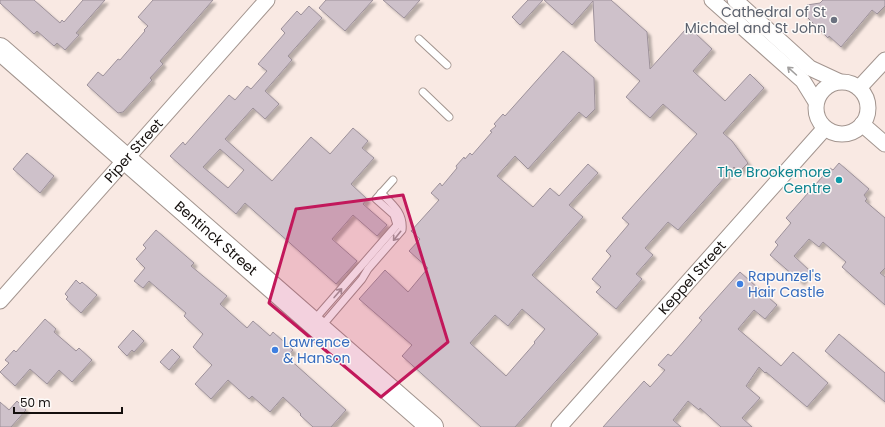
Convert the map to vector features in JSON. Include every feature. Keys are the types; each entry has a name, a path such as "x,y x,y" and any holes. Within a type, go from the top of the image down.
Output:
{"main road":[{"name":"Bentinck Street","path":"0,49 432,427"}],"street":[{"name":"Piper Street","path":"0,301 267,0"},
{"path":"712,0 803,81 816,102"},
{"path":"735,0 810,68 838,81"},
{"path":"860,88 885,60"},
{"path":"838,81 848,81 860,88 867,99 867,116 857,129 844,134 831,132 825,128 816,116 816,102 818,95 830,84 838,81"},
{"path":"862,124 885,144"},
{"name":"Keppel Street","path":"560,426 825,128"}],"lane":[{"path":"419,40 447,65"},
{"path":"423,92 449,117"},
{"path":"316,325 362,279 368,269 402,230 402,217 381,193 393,180"}],"highlighted area":[{"path":"403,195 448,342 381,397 269,303 296,209"}],"building":[{"path":"0,0 34,0 60,23 62,20 64,22 83,0 105,0 76,33 79,35 65,50 57,43 54,46 37,31 34,34 0,3"},
{"path":"153,0 213,0 160,61 163,64 150,78 152,80 123,112 118,113 87,85 98,72 103,76 118,59 120,60 145,31 144,30 148,26 138,17"},
{"path":"326,0 373,0 345,31 319,8"},
{"path":"383,0 420,0 404,18"},
{"path":"528,0 543,0 520,25 512,17"},
{"path":"544,0 611,0 647,32 650,69 685,30 691,35 694,32 712,49 693,71 725,101 750,74 764,88 723,133 732,141 748,163 739,172 734,167 678,230 668,222 645,248 653,255 636,274 642,279 616,309 596,292 601,287 592,279 611,256 606,251 629,224 622,218 697,134 663,104 650,118 626,97 640,81 595,41 593,1 572,25"},
{"name":"Cathedral of St Michael and St John","path":"823,0 885,0 885,6 877,14 872,10 841,47 829,36 828,38 804,14 804,9 807,5 820,3"},
{"path":"309,6 322,18 288,56 292,60 265,91 279,104 265,119 253,108 225,139 272,181 311,137 330,154 353,128 368,141 362,148 374,158 351,184 367,199 363,204 387,225 377,236 353,215 332,239 357,261 336,284 245,203 236,214 170,156 183,142 185,145 229,95 235,100 247,86 251,89 267,71 258,64 285,33 281,29 297,11 301,15","holes":["220,149 244,170 228,188 203,167"]},
{"path":"563,51 594,78 595,109 586,118 579,112 528,169 515,156 497,176 533,207 550,188 559,196 588,164 598,173 569,205 583,217 532,275 598,334 515,427 481,427 402,356 412,345 359,299 385,270 408,292 428,268 409,251 420,239 411,231 439,200 431,193 440,183 442,186 464,157 465,159 470,153 472,155 492,132 490,131 496,126 494,124 503,114 505,116","holes":["522,309 545,329 534,342 535,343 506,376 470,343 495,315 508,326"]},
{"path":"27,153 54,176 40,193 13,169"},
{"path":"839,163 869,189 864,195 867,199 865,201 885,218 885,268 880,273 885,277 885,305 842,267 846,262 823,242 819,247 809,239 794,256 810,271 801,282 770,255 778,245 775,242 791,223 786,218 830,168 833,170"},
{"path":"156,230 194,263 191,266 227,296 220,304 247,328 253,321 270,336 273,332 293,350 287,357 346,410 331,427 313,427 283,397 270,412 252,396 249,399 228,380 211,399 195,384 212,365 193,347 203,334 184,316 186,313 149,281 143,288 134,281 145,268 136,259 146,248 143,245"},
{"path":"740,272 777,305 765,319 754,310 738,329 781,366 793,352 828,383 807,407 759,367 746,386 760,398 742,418 752,427 721,427 700,408 699,410 688,401 673,420 681,427 603,427 644,381 650,387 665,370 658,365 668,354 671,356 702,320 699,318"},
{"path":"76,280 80,284 82,282 97,295 81,313 66,299 68,297 65,294"},
{"path":"45,319 56,329 54,332 76,351 79,348 92,360 72,382 59,370 47,384 30,369 15,386 0,372 9,363 5,360 14,350 16,352"},
{"path":"133,330 144,341 134,352 132,350 127,356 118,347"},
{"path":"839,334 885,373 885,402 825,351"},
{"path":"172,349 180,357 169,370 160,362"},
{"path":"17,401 26,410 11,427 0,427 0,402 9,410"}],"place":[{"name":"Cathedral of St Michael and St John","path":"834,20"},
{"name":"The Brookemore Centre","path":"839,180"},
{"name":"Rapunzel's Hair Castle","path":"740,284"},
{"name":"Lawrence & Hanson","path":"275,350"}]}
